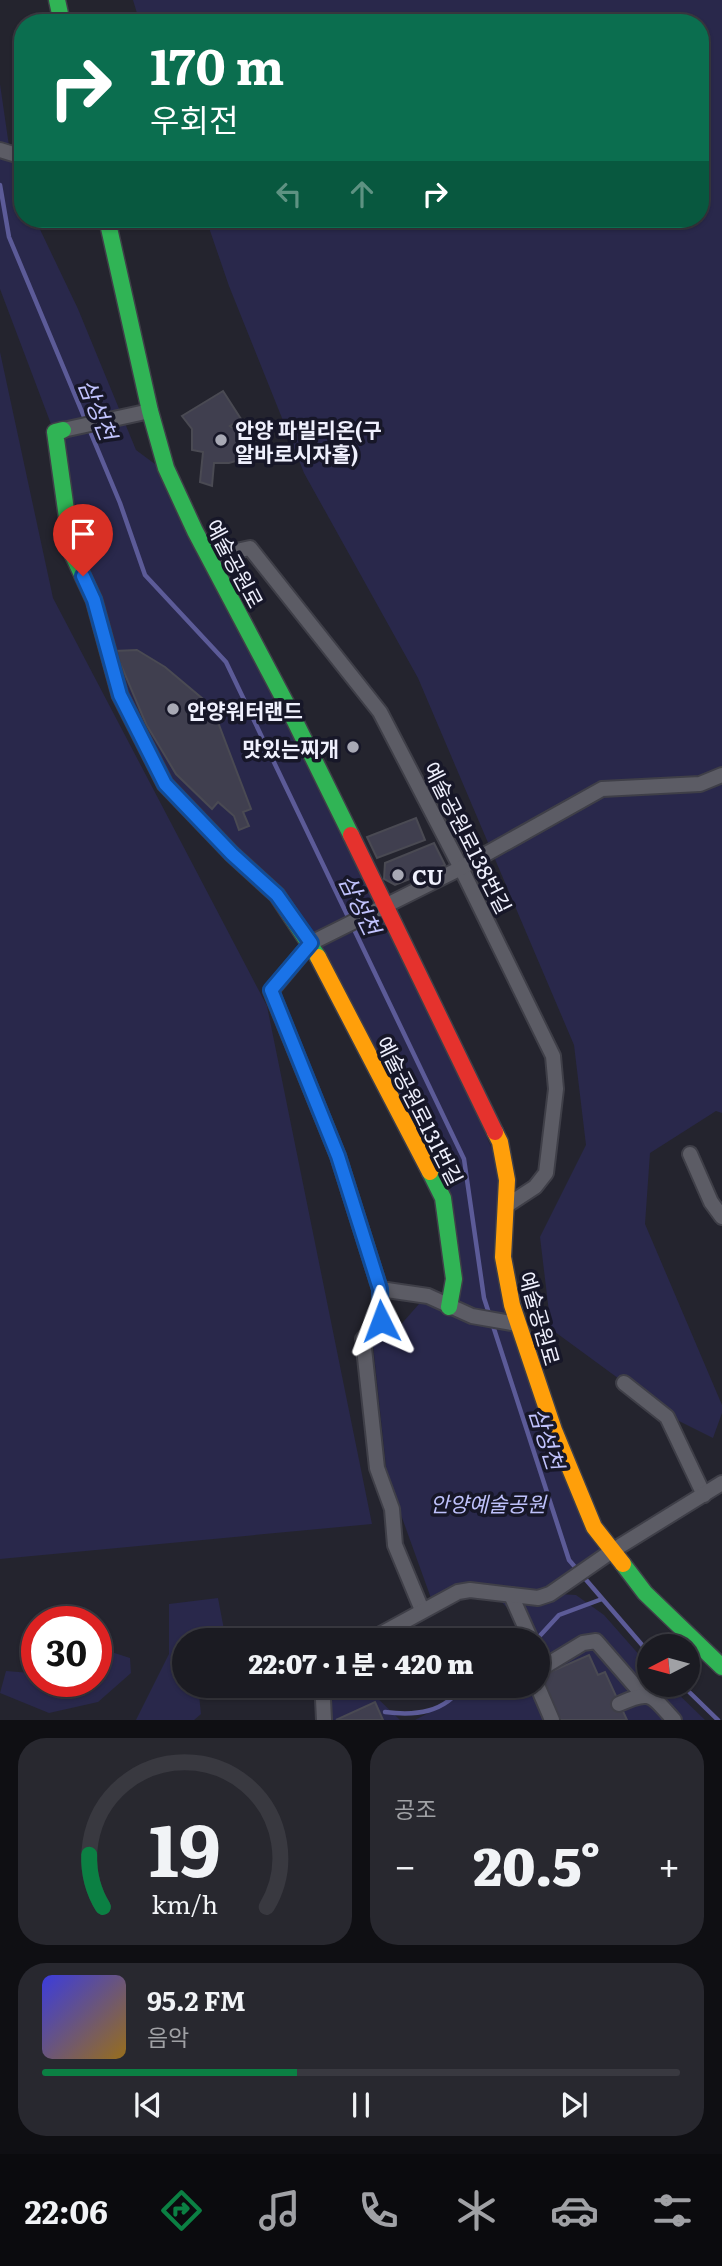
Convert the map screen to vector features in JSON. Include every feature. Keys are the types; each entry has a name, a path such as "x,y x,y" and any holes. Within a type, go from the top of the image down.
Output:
{"street":[{"name":"예술공원로","path":"109,228 150,411 166,468 209,557 288,707 377,910 500,1142 507,1180 503,1257 511,1323 594,1527 607,1555 722,1667"},
{"path":"150,411 55,432 72,552 94,600 120,695 165,784 232,854 277,895 317,940"},
{"name":"예술공원로138번길","path":"209,557 250,548 380,712 461,868 553,1056 556,1090 546,1173 535,1187 506,1206"},
{"path":"422,1610 395,1545 392,1508 377,1468 363,1339 381,1321 380,1289 338,1156 271,990 317,940 461,868 602,789 700,784 722,775"},
{"name":"예술공원로131번길","path":"317,940 443,1198 454,1279 449,1307"},
{"path":"691,1154 711,1202 721,1212"},
{"path":"380,1289 428,1296 472,1316 511,1323"},
{"path":"624,1383 667,1418 704,1495"},
{"path":"391,1628 458,1592 470,1590 538,1598 722,1483"},
{"path":"512,1595 527,1628"},
{"path":"550,1659 583,1643 596,1641 637,1688"},
{"path":"619,1703 637,1696"},
{"path":"323,1698 324,1720"},
{"path":"543,1698 552,1720"},
{"path":"651,1698 674,1720"}],"green space":[{"path":"133,0 722,0 722,1113 716,1111 650,1153 645,1224 722,1405 722,1413 713,1438 671,1417 551,1329 540,1237 586,1145 574,1045 418,678 304,473 229,286 209,228 709,228 709,14 137,14"},
{"name":"안양예술공원","path":"0,84 14,164 14,228 39,228 78,309 136,450 163,470 382,906 506,1180 511,1305 611,1551 549,1594 495,1593 432,1601 387,1476 373,1345 397,1329 426,1296 447,1307 442,1199 310,943 164,784 92,600 54,432 0,289"},
{"path":"0,352 53,598 267,1006 372,1524 0,1559"},
{"path":"576,1595 604,1615 637,1652 637,1698 682,1698 705,1720 415,1720 457,1698 550,1698 550,1628 526,1628 498,1598"},
{"path":"218,1598 224,1628 172,1628 172,1698 199,1698 201,1714 194,1720 136,1720 169,1654 169,1604"},
{"path":"112,1652 130,1658 131,1673 112,1690"},
{"path":"6,1671 21,1672 21,1697 104,1697 98,1702 49,1713 0,1693"},
{"path":"377,1698 400,1720 329,1720 327,1701"}],"building":[{"name":"안양 파빌리온(구 알바로시자홀)","path":"223,391 241,419 230,426 253,442 243,459 214,463 212,486 200,482 203,452 192,450 192,429 182,416"},
{"path":"137,650 165,667 203,699 219,725 251,809 243,812 249,826 239,830 234,816 218,802 212,809 176,774 146,724 115,651"},
{"path":"416,818 425,840 377,858 367,837"},
{"path":"434,843 445,865 395,885 384,879 385,863"},
{"path":"589,1655 598,1675 605,1672 627,1720 560,1720 550,1697 550,1672"},
{"path":"375,1702 383,1720 336,1720"}],"waterway":[{"name":"삼성천","path":"0,185 9,237 120,503 145,575 226,662 464,1159 484,1298 569,1560 637,1639"},
{"path":"547,1628 559,1615 602,1599"},
{"path":"385,1712 418,1713 438,1707 452,1698"},
{"name":"삼성천","path":"695,1698 718,1720"}],"traffic: fast":[{"path":"57,0 60,14"},
{"path":"109,228 150,411 166,468 195,531 288,707 351,835"},
{"path":"63,430 55,432 72,553 94,600 120,695 165,784 232,854 277,895 318,957"},
{"path":"430,1172 443,1198 454,1279 449,1307"},
{"path":"623,1564 645,1593 722,1667"}],"traffic: slow":[{"path":"318,957 430,1172"},
{"path":"495,1132 500,1142 507,1180 503,1257 512,1305 554,1430 594,1527 623,1564"}],"traffic: jam":[{"path":"351,835 495,1132"}],"place":[{"name":"안양 파빌리온(구 알바로시자홀)","path":"221,440"},
{"name":"안양워터랜드","path":"173,709"},
{"name":"맛있는찌개","path":"353,747"},
{"name":"CU","path":"398,875"}],"route":[{"path":"83,576 94,600 120,695 165,784 232,854 277,895 311,943 271,990 338,1156 380,1289 381,1321"}]}
